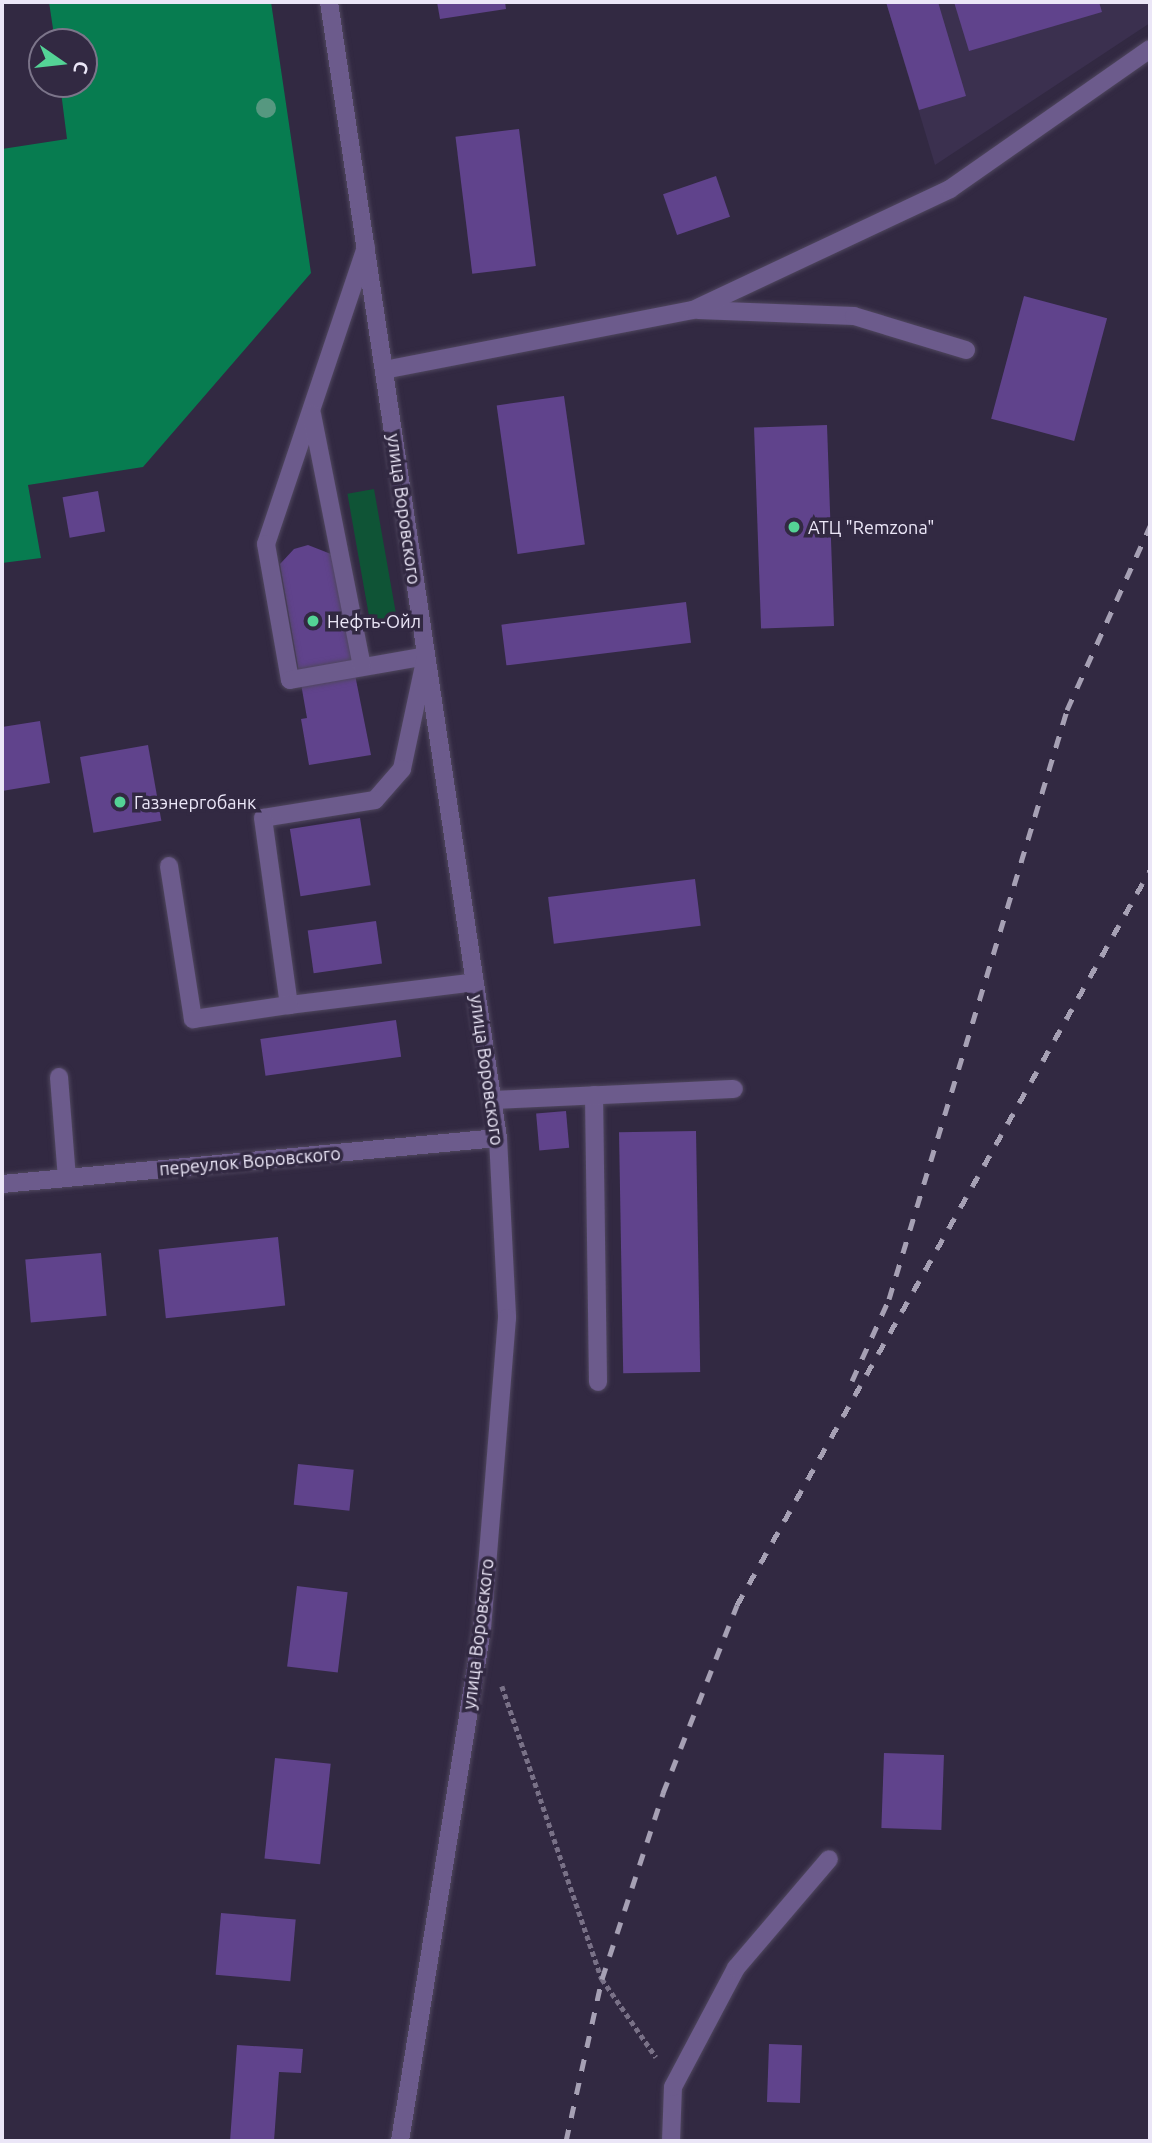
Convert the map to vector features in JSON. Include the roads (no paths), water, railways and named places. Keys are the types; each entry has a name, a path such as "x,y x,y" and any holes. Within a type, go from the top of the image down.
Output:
{"street":[{"name":"улица Воровского","path":"329,2 498,1138 508,1318 482,1629 400,2141"},
{"path":"693,310 950,189 1150,49"},
{"path":"289,1005 263,818 375,800 402,769 426,656 290,680 266,544 366,247"},
{"path":"384,370 693,310 854,316 966,350"},
{"path":"311,411 362,666"},
{"path":"169,866 193,1019 475,982"},
{"path":"59,1077 67,1178"},
{"path":"492,1100 734,1089"},
{"path":"594,1096 598,1382"},
{"name":"переулок Воровского","path":"2,1184 498,1138"},
{"path":"671,2141 673,2087 736,1968 829,1859"}],"railway":[{"path":"852,1381 889,1299 1067,710 1150,526"},
{"path":"566,2141 602,1979 663,1793 737,1605 1150,870"}],"place":[{"name":"АТЦ \"Remzona\"","path":"794,527"},
{"name":"Нефть-Ойл","path":"313,621"},
{"name":"Газэнергобанк","path":"120,802"}]}
